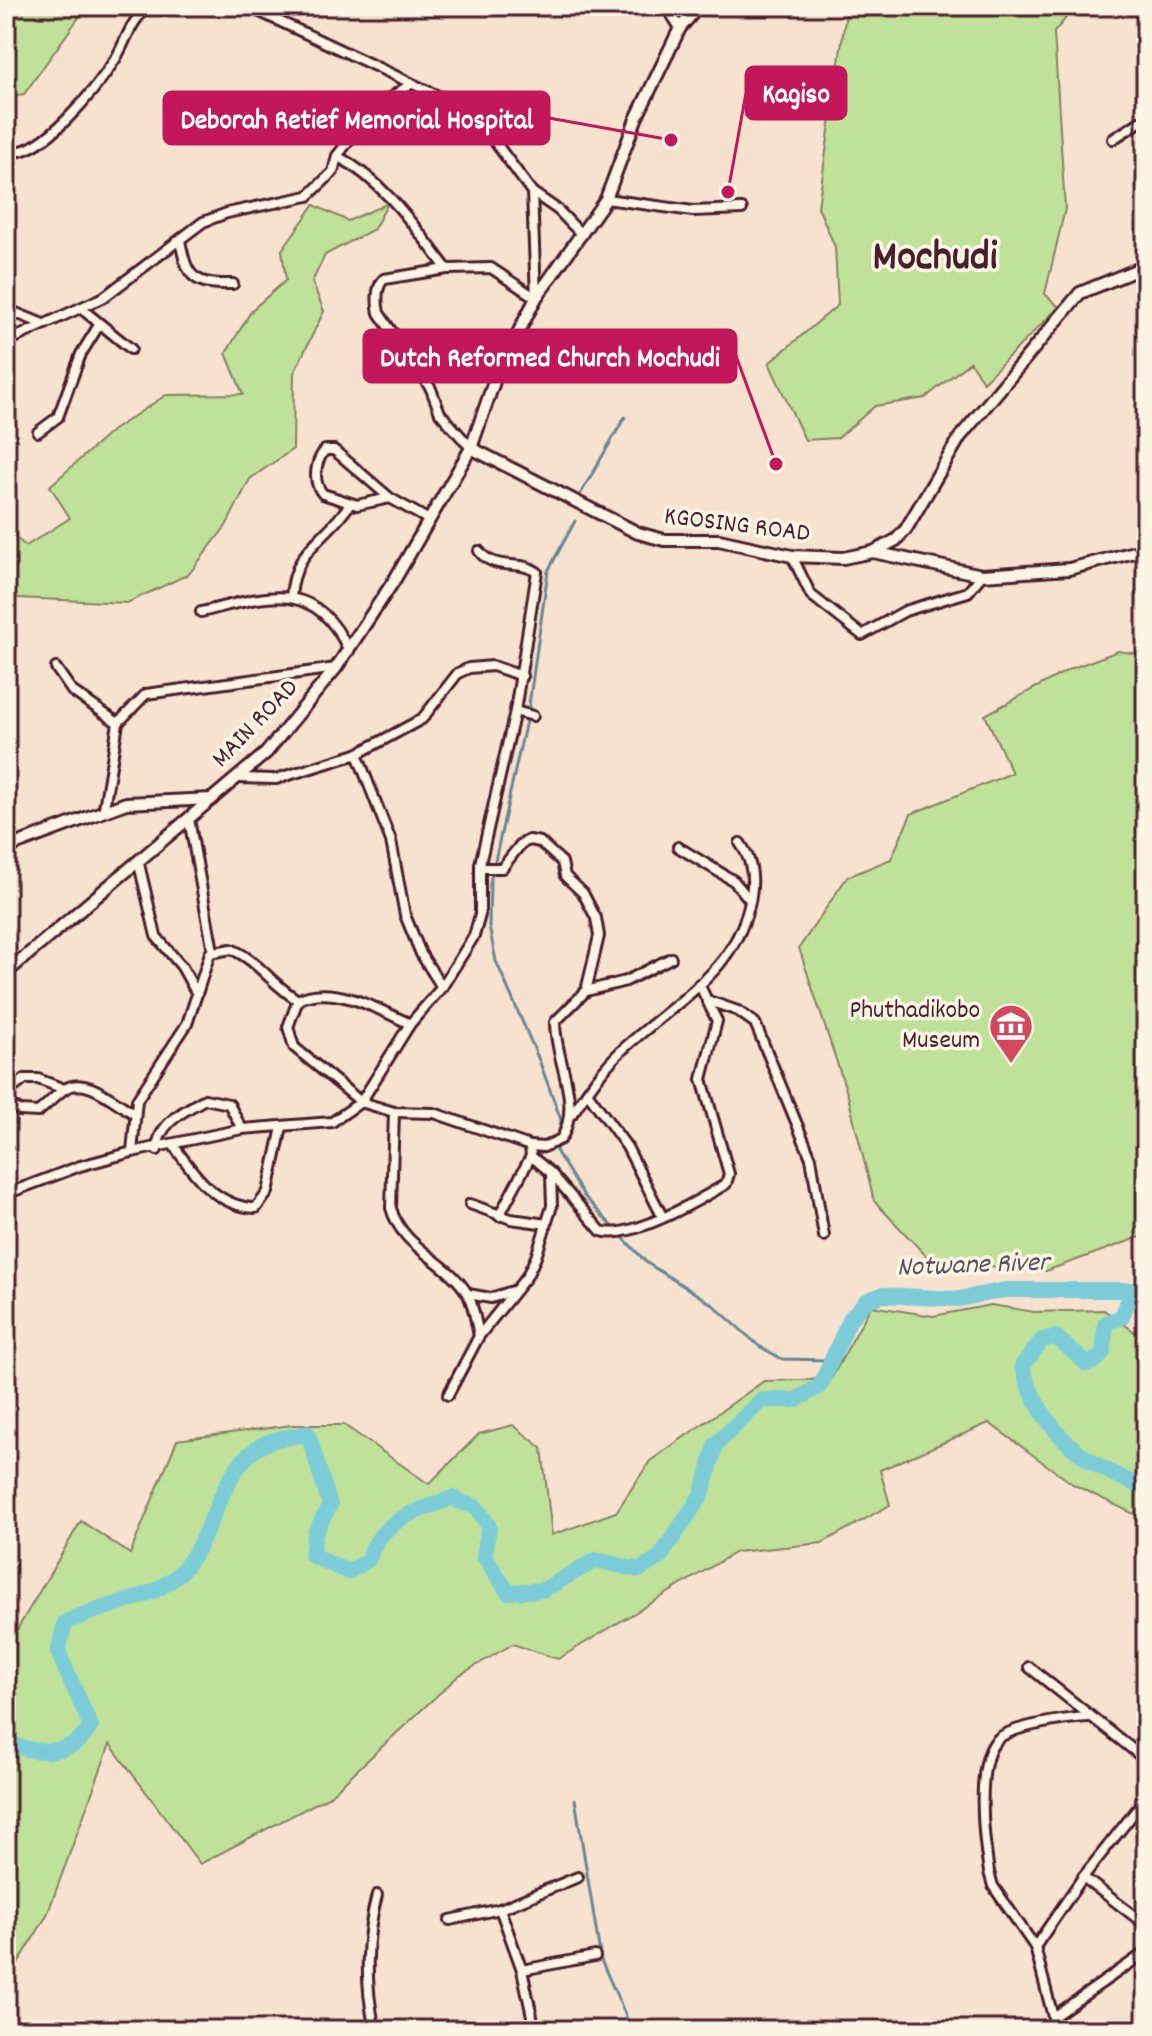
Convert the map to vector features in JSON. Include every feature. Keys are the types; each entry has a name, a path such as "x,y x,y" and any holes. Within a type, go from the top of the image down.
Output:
{"street":[{"path":"6,151 18,153 46,139 116,58 133,22 150,6"},
{"path":"247,6 463,109 484,127 532,192 558,210 582,235"},
{"path":"666,6 680,28"},
{"name":"MAIN ROAD","path":"6,973 139,864 266,753 349,651 471,448 496,376 536,298 606,199 636,119 680,28 699,6"},
{"path":"6,342 104,297 203,222 227,213 308,196 333,172 337,156 373,109 411,84"},
{"path":"1113,139 1146,118"},
{"path":"337,156 360,168 396,205 447,269"},
{"path":"532,192 536,298"},
{"path":"606,199 693,211 742,209"},
{"path":"180,240 185,263 195,279 211,285 233,284"},
{"path":"873,552 896,540 906,529 960,437 1080,293 1146,266"},
{"path":"471,448 440,413 431,389 378,305 379,286 384,279 447,269 491,268 536,298"},
{"path":"6,309 43,324"},
{"path":"82,309 131,349"},
{"path":"38,432 58,417 81,354 99,325"},
{"name":"KGOSING ROAD","path":"471,448 638,533 664,540 734,542 792,556 843,558 873,552"},
{"path":"390,498 350,504 323,494 318,489 317,463 325,450 334,450 390,498 429,520"},
{"path":"291,598 295,566 304,551 329,530 350,504"},
{"path":"873,552 982,575 1069,569 1146,549"},
{"path":"6,1194 80,1166 132,1152 157,1150 242,1129 332,1122 361,1102 410,1024 442,987 474,936 480,915 484,868 518,712 537,572 529,567 493,563 479,551"},
{"path":"792,556 811,595 862,635 905,611 968,592 982,575"},
{"path":"201,612 258,599 291,598 319,608 331,618 349,651"},
{"path":"239,778 276,779 357,754 422,719 458,673 493,666 522,676"},
{"path":"56,668 72,691 118,723"},
{"path":"104,808 118,723 146,694 336,668"},
{"path":"518,712 533,716"},
{"path":"357,754 391,841 405,915 421,954 442,987"},
{"path":"6,848 104,808 126,803 212,799"},
{"path":"132,1152 133,1113 147,1080 187,1024 213,951 189,819"},
{"path":"484,868 499,869 529,840 540,842 562,862 565,876 590,901 596,918 599,936 586,991"},
{"path":"499,1216 531,1151 561,1139 572,1114 619,1053 699,984 731,946 750,900 752,864 740,843"},
{"path":"678,847 734,881 750,900"},
{"path":"139,864 156,936 182,967 197,994"},
{"path":"213,951 231,949 241,953 284,992 298,1000"},
{"path":"572,1114 555,1022 586,991 626,981 671,958"},
{"path":"410,1024 346,999 317,993 298,1000 288,1027 294,1047 361,1102 394,1112 434,1113 531,1151 601,1231 619,1234 723,1186 728,1179 702,1079 702,1066 717,1026 709,1001 699,984"},
{"path":"709,1001 738,1011 755,1023 811,1158 824,1236"},
{"path":"64,1089 38,1079 25,1079 9,1091 9,1104 20,1111 38,1112 64,1089 78,1084 90,1087 133,1113"},
{"path":"587,1092 627,1147 662,1216"},
{"path":"157,1150 157,1138 170,1121 205,1099 229,1104 242,1129"},
{"path":"394,1112 391,1208 395,1220 400,1230 468,1294 479,1336"},
{"path":"174,1146 191,1170 230,1205 256,1208 268,1192 282,1127"},
{"path":"448,1395 479,1336 527,1276 547,1224 554,1192 551,1173"},
{"path":"470,1204 499,1216 547,1224"},
{"path":"468,1294 491,1298 514,1290"},
{"path":"1029,1667 1146,1760"},
{"path":"1060,2030 1053,2017 1035,1947 993,1886 989,1872 983,1785 986,1756 1003,1735 1089,1717"},
{"path":"1035,1947 1083,1877 1138,1808 1146,1789"},
{"path":"450,1920 500,1909 578,1877"},
{"path":"1083,1877 1146,1925"},
{"path":"375,2030 367,1987 369,1931 377,1895"},
{"path":"500,1909 522,1970 535,2030"},
{"path":"1053,2017 1146,1952"},
{"path":"522,1970 595,1956"}],"green space":[{"path":"6,6 87,6 24,94 6,97"},
{"path":"847,6 1076,6 1054,32 1065,209 1045,294 1059,307 983,382 970,362 925,398 875,406 838,438 805,440 769,363 838,305 835,247 818,207"},
{"path":"388,203 374,229 325,255 312,282 324,311 294,373 293,449 250,479 226,526 189,574 127,603 18,598 6,587 6,530 26,546 70,518 50,486 113,430 166,395 243,394 226,353 252,310 286,280 282,250 314,205 348,221"},
{"path":"1118,651 1146,655 1146,1235 1046,1271 931,1261 874,1201 848,1096 799,948 847,877 891,859 911,814 1012,773 985,715 1070,669"},
{"path":"991,1305 1034,1312 1104,1310 1146,1340 1146,1520 1074,1485 989,1423 880,1470 890,1505 822,1543 736,1552 558,1659 513,1644 458,1676 328,1797 200,1864 110,1744 47,1915 6,1984 6,1642 18,1628 81,1521 130,1554 177,1440 292,1425 344,1425 429,1484 479,1434 513,1425 542,1448 552,1535 616,1512 650,1461 764,1381 831,1379 871,1306 933,1316"}],"waterway":[{"path":"577,500 625,417"},
{"path":"559,1135 561,1120 496,961 489,926 490,883 528,712 548,571 575,521"},
{"path":"558,1142 556,1151 584,1196 647,1263 712,1304 759,1346 782,1359 832,1360"},
{"name":"Notwane River","path":"6,1742 42,1751 64,1748 83,1736 91,1726 58,1652 65,1623 134,1599 173,1579 188,1564 199,1546 238,1467 252,1452 271,1441 308,1434 330,1505 315,1533 312,1555 348,1572 368,1560 381,1535 391,1526 413,1513 452,1498 477,1508 489,1527 484,1556 508,1592 543,1590 596,1560 639,1570 660,1557 702,1494 716,1444 762,1400 796,1400 820,1386 850,1319 866,1301 882,1295 959,1299 1005,1290 1132,1290 1122,1317 1106,1323 1103,1353 1095,1361 1087,1364 1056,1337 1042,1340 1022,1366 1041,1410 1068,1443 1103,1469 1146,1488"},
{"path":"1132,1290 1146,1301"},
{"path":"575,1799 601,1960 632,2030"}],"place":[{"name":"Deborah Retief Memorial Hospital","path":"671,140"},
{"name":"Kagiso","path":"728,192"},
{"name":"Dutch Reformed Church Mochudi","path":"776,464"},
{"name":"Phuthadikobo Museum","path":"1011,1065"}],"district":[{"name":"Mochudi","path":"935,260"}]}
